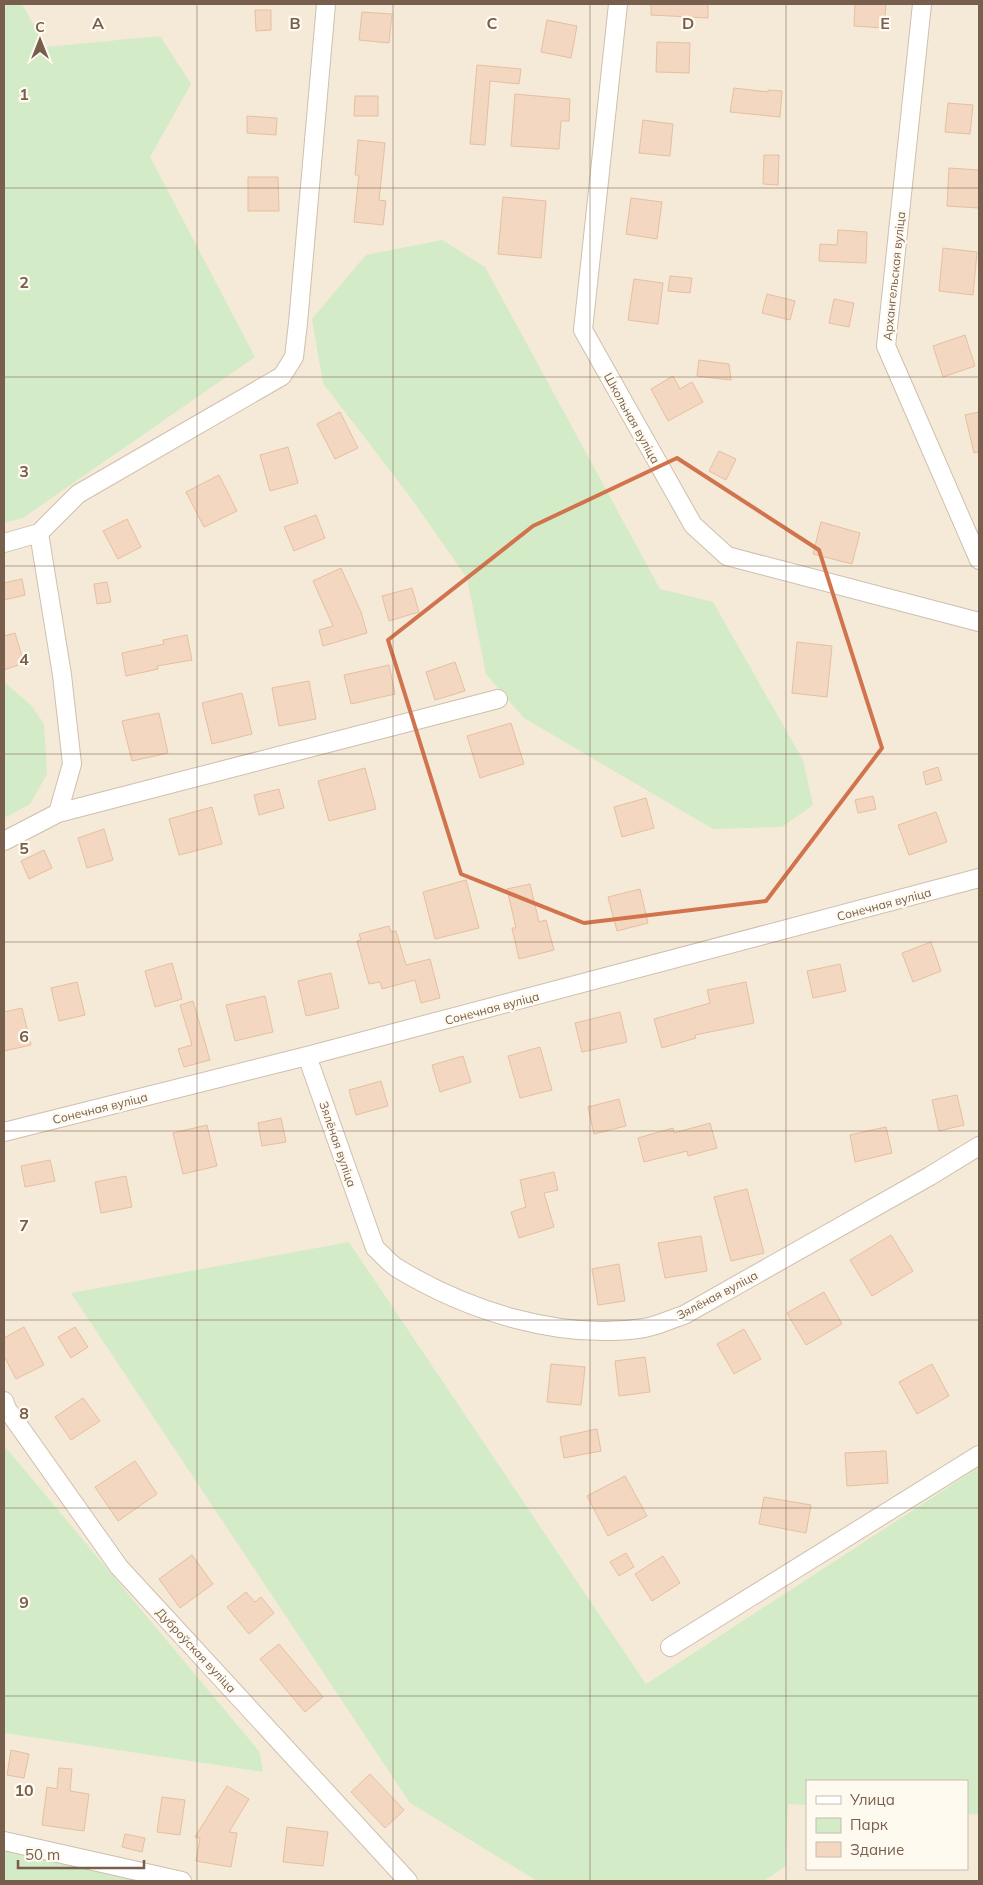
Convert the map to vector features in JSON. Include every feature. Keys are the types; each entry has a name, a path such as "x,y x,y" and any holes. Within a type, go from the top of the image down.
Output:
{"street":[{"path":"4,543 39,533 78,494 282,376 294,357 326,4"},
{"name":"Школьная вуліца","path":"618,4 582,330 692,525 727,556 979,622"},
{"name":"Архангельская вуліца","path":"922,4 886,346 979,560"},
{"path":"39,533 62,675 72,764 58,813"},
{"path":"4,841 58,813 498,698"},
{"name":"Сонечная вуліца","path":"4,1132 307,1056 979,878"},
{"name":"Зялёная вуліца","path":"307,1056 375,1248 396,1267 458,1299 519,1321 591,1332 645,1328 684,1315 930,1176 979,1146"},
{"name":"Дуброўская вуліца","path":"4,1401 119,1566 408,1881"},
{"path":"670,1647 979,1455"},
{"path":"4,1840 182,1881"}],"highlighted area":[{"path":"677,458 819,550 882,748 766,901 584,923 461,874 388,640 533,526"}],"shaded area":[{"path":"22,4 979,4 979,1467 646,1684 349,1242 410,1803 537,1881 173,1881 4,1843 4,1733 263,1772 260,1752 4,1445 4,523 23,518 255,356 45,47"},
{"path":"788,1803 806,1805 806,1870 968,1870 968,1814 979,1815 979,1881 764,1881 786,1866"}],"green space":[{"path":"4,4 22,4 46,47 160,36 191,84 150,157 255,357 23,518 4,523"},
{"path":"442,240 485,267 660,589 713,602 803,760 813,805 782,827 713,829 524,718 486,674 467,578 411,498 323,383 312,319 366,255"},
{"path":"4,682 31,705 44,724 47,774 30,804 4,818"},
{"path":"349,1242 646,1684 979,1467 979,1815 968,1814 968,1780 806,1780 806,1805 788,1804 786,1866 764,1881 537,1881 410,1803 71,1293"},
{"path":"4,1445 260,1752 263,1772 4,1733"},
{"path":"4,1843 173,1881 4,1881"}],"building":[{"path":"651,4 708,4 708,18 651,15"},
{"path":"855,4 886,4 884,28 854,26"},
{"path":"255,10 271,10 271,30 256,31"},
{"path":"362,12 392,14 389,43 359,40"},
{"path":"547,20 577,26 571,58 541,52"},
{"path":"657,42 690,43 689,73 656,72"},
{"path":"477,65 521,69 519,84 490,81 485,145 470,144"},
{"path":"734,88 768,92 768,90 782,91 780,117 730,112"},
{"path":"515,94 570,99 569,121 561,121 559,149 511,146"},
{"path":"355,96 378,96 378,116 354,116"},
{"path":"948,103 973,105 970,134 945,132"},
{"path":"247,116 277,118 276,135 247,133"},
{"path":"643,120 673,124 670,156 639,153"},
{"path":"358,140 385,143 379,200 386,201 383,225 354,222 359,175 355,175"},
{"path":"764,155 779,155 778,185 763,184"},
{"path":"949,168 979,170 979,208 947,206"},
{"path":"248,177 278,177 279,211 248,211"},
{"path":"503,197 546,201 541,258 498,254"},
{"path":"631,198 662,202 657,239 626,234"},
{"path":"838,230 867,232 866,263 819,261 820,244 837,245"},
{"path":"943,248 977,252 973,295 939,291"},
{"path":"670,276 692,278 690,293 668,291"},
{"path":"634,279 663,283 658,324 628,320"},
{"path":"767,294 795,301 790,320 762,313"},
{"path":"834,299 854,303 849,327 829,323"},
{"path":"965,335 975,366 943,377 933,346"},
{"path":"699,360 729,364 731,380 697,376"},
{"path":"673,376 680,389 692,382 703,402 668,421 651,389"},
{"path":"340,412 358,448 335,459 317,424"},
{"path":"979,412 979,452 974,453 965,415"},
{"path":"288,447 298,483 270,491 260,455"},
{"path":"719,451 736,459 726,480 709,471"},
{"path":"219,475 237,511 204,527 186,492"},
{"path":"316,515 325,538 294,551 284,527"},
{"path":"127,519 141,547 118,559 103,531"},
{"path":"821,522 860,533 852,564 813,554"},
{"path":"341,568 361,612 367,633 323,646 319,630 333,626 313,581"},
{"path":"22,579 25,595 4,600 4,583"},
{"path":"107,582 111,602 97,604 94,584"},
{"path":"412,588 419,612 389,621 382,596"},
{"path":"15,633 24,663 4,670 4,636"},
{"path":"187,635 192,660 157,666 158,669 126,676 122,653 164,644 163,640"},
{"path":"797,642 832,646 827,697 792,693"},
{"path":"455,662 465,691 435,700 426,672"},
{"path":"389,665 395,694 351,704 344,675"},
{"path":"309,681 316,719 279,726 272,688"},
{"path":"242,693 252,734 212,744 202,703"},
{"path":"159,713 168,753 132,761 122,721"},
{"path":"511,723 524,764 480,778 467,736"},
{"path":"938,767 942,780 926,785 923,772"},
{"path":"365,768 376,809 329,821 318,781"},
{"path":"279,789 284,808 259,815 254,795"},
{"path":"873,796 876,809 858,813 855,800"},
{"path":"646,798 654,828 622,837 614,807"},
{"path":"212,807 222,844 179,855 169,819"},
{"path":"936,812 947,842 909,855 898,825"},
{"path":"104,829 113,860 87,868 78,838"},
{"path":"44,850 52,868 29,879 21,861"},
{"path":"466,880 479,928 435,939 423,892"},
{"path":"530,884 539,922 546,920 554,950 519,959 512,928 516,928 507,889"},
{"path":"640,889 648,923 617,931 608,897"},
{"path":"389,926 391,932 396,931 406,965 430,959 440,998 421,1003 415,980 382,989 380,982 369,984 357,941 361,940 359,934"},
{"path":"931,942 941,971 913,982 902,953"},
{"path":"172,963 182,999 155,1007 145,971"},
{"path":"840,964 846,991 813,998 807,971"},
{"path":"331,973 339,1008 306,1016 298,981"},
{"path":"77,982 85,1015 59,1021 51,988"},
{"path":"746,982 754,1023 695,1035 696,1038 662,1048 654,1019 710,1003 707,990"},
{"path":"265,996 273,1032 235,1041 226,1005"},
{"path":"193,1001 210,1060 184,1067 178,1049 192,1045 180,1005"},
{"path":"22,1008 31,1045 4,1051 4,1012"},
{"path":"620,1012 627,1042 582,1052 575,1023"},
{"path":"540,1047 552,1090 520,1098 508,1056"},
{"path":"463,1056 471,1082 440,1092 432,1065"},
{"path":"381,1081 388,1106 356,1115 349,1090"},
{"path":"957,1095 964,1125 939,1131 932,1100"},
{"path":"619,1099 626,1126 594,1134 588,1107"},
{"path":"281,1118 286,1142 262,1146 258,1123"},
{"path":"710,1123 717,1148 688,1156 687,1151 644,1162 638,1138 673,1128 674,1133"},
{"path":"207,1125 217,1166 183,1174 173,1133"},
{"path":"886,1127 892,1153 855,1162 850,1135"},
{"path":"50,1160 55,1181 25,1187 21,1166"},
{"path":"554,1172 558,1190 544,1193 554,1227 519,1238 511,1212 526,1207 520,1180"},
{"path":"126,1176 132,1207 101,1213 95,1182"},
{"path":"747,1189 764,1253 731,1261 714,1197"},
{"path":"891,1235 913,1271 872,1296 850,1260"},
{"path":"701,1236 707,1271 665,1278 658,1243"},
{"path":"619,1264 625,1301 598,1305 592,1269"},
{"path":"824,1292 842,1324 806,1345 787,1313"},
{"path":"24,1327 44,1365 16,1379 4,1356 4,1338"},
{"path":"75,1327 88,1347 71,1358 58,1337"},
{"path":"744,1329 761,1359 734,1374 717,1344"},
{"path":"645,1357 650,1392 619,1396 615,1361"},
{"path":"551,1364 585,1367 581,1405 547,1402"},
{"path":"932,1364 949,1396 917,1414 899,1382"},
{"path":"83,1398 100,1421 71,1440 55,1417"},
{"path":"597,1429 601,1451 564,1458 560,1437"},
{"path":"886,1451 888,1483 847,1486 845,1453"},
{"path":"135,1461 157,1494 118,1521 95,1487"},
{"path":"625,1476 647,1516 608,1536 587,1496"},
{"path":"764,1497 811,1505 806,1533 759,1524"},
{"path":"626,1553 634,1567 619,1576 610,1562"},
{"path":"192,1555 213,1584 180,1608 159,1579"},
{"path":"663,1556 680,1583 652,1601 635,1574"},
{"path":"246,1592 255,1602 261,1597 274,1613 249,1634 227,1607"},
{"path":"279,1644 323,1697 305,1712 260,1659"},
{"path":"11,1750 29,1754 24,1778 7,1775"},
{"path":"59,1768 72,1769 70,1791 89,1794 84,1831 42,1825 47,1787 57,1789"},
{"path":"370,1774 404,1810 385,1828 351,1792"},
{"path":"227,1786 249,1799 229,1832 237,1833 231,1867 196,1861 200,1838 195,1837"},
{"path":"162,1797 185,1800 180,1835 157,1832"},
{"path":"287,1827 328,1832 323,1866 283,1862"},
{"path":"125,1834 145,1838 142,1852 122,1847"}]}
